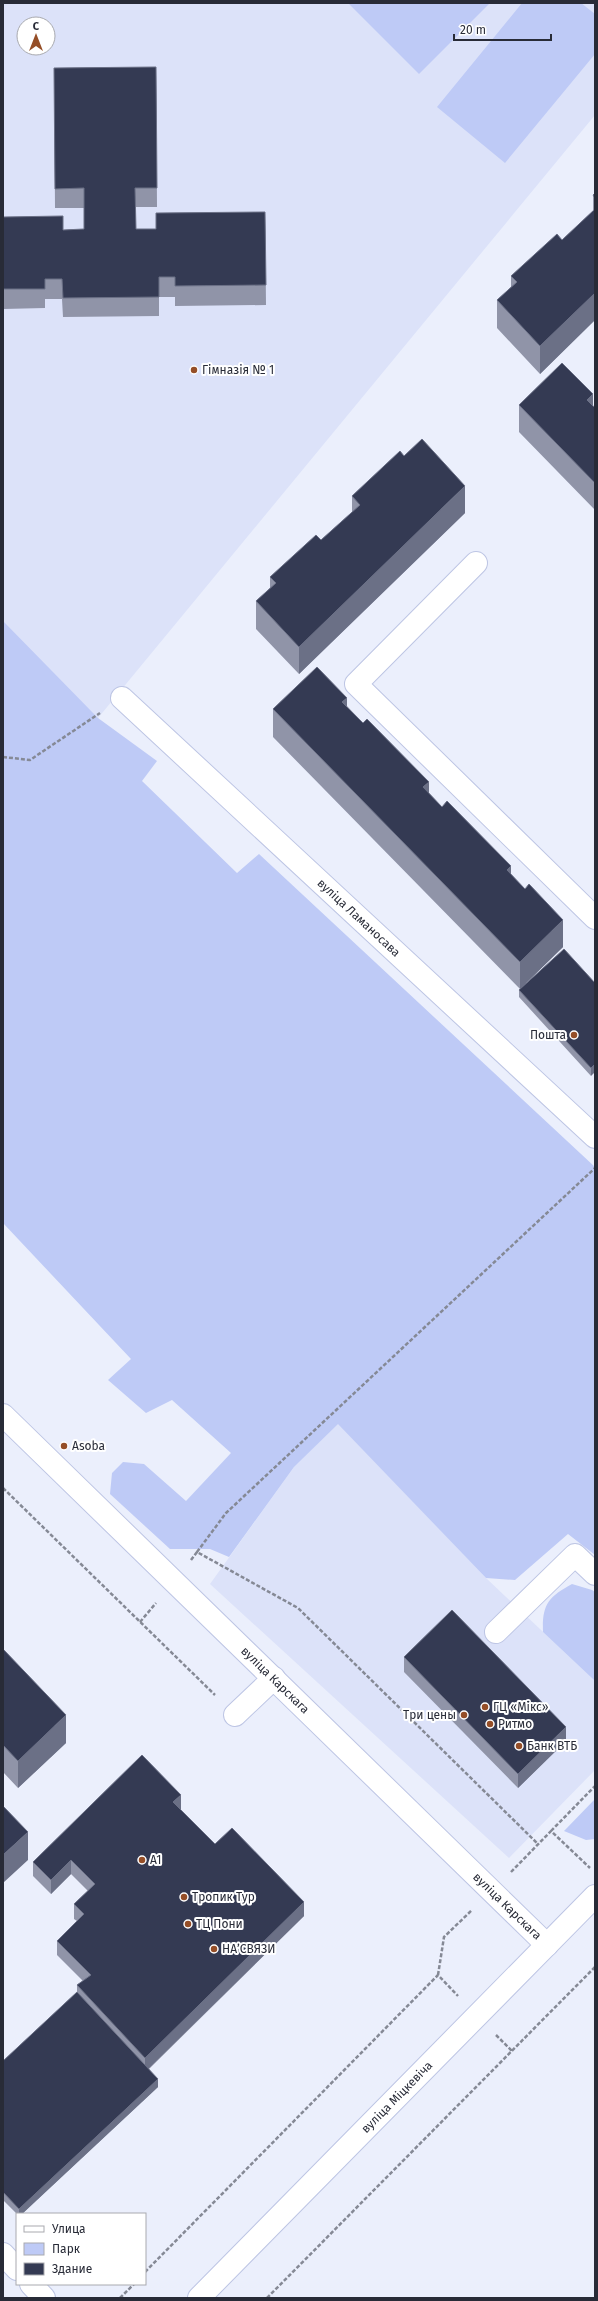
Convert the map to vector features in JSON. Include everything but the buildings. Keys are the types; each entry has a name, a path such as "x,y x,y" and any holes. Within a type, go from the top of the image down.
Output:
{"street":[{"path":"476,563 356,684 595,918"},
{"name":"вуліца Ламаносава","path":"122,698 595,1137"},
{"name":"вуліца Карскага","path":"3,1415 547,1944"},
{"path":"496,1632 575,1555 595,1574"},
{"path":"235,1715 274,1678"},
{"name":"вуліца Міцкевіча","path":"199,2298 478,2017 595,1896"},
{"path":"3,2254 16,2268"},
{"path":"32,2285 44,2298"}],"path":[{"path":"3,757 30,760 122,698"},
{"path":"140,1622 198,1552 226,1512 595,1168"},
{"path":"3,1488 235,1715"},
{"path":"198,1552 298,1608 538,1844"},
{"path":"551,1831 595,1786"},
{"path":"267,2298 595,1967"},
{"path":"146,2271 438,1975 512,2051"},
{"path":"120,2298 133,2285"}],"shaded area":[{"name":"Гімназія № 1","path":"3,3 595,3 595,115 98,718 3,625"},
{"path":"338,1423 486,1578 595,1681 595,1770 509,1858 210,1584 294,1467"}],"green space":[{"path":"348,3 490,3 419,74"},
{"path":"522,3 581,3 595,14 595,54 505,163 437,107"},
{"path":"3,621 98,718 157,761 142,781 237,873 259,854 595,1167 595,1555 568,1534 515,1580 486,1578 338,1424 294,1467 229,1557 210,1549 170,1549 110,1494 112,1473 123,1462 144,1464 186,1501 231,1453 172,1400 146,1413 108,1380 131,1359 3,1223"},
{"path":"572,1584 595,1592 595,1681 543,1632 545,1608 548,1603 557,1593"},
{"path":"595,1799 595,1839 586,1840 564,1831"}],"place":[{"name":"Гімназія № 1","path":"194,370"},
{"name":"Пошта","path":"574,1035"},
{"name":"Asoba","path":"64,1446"},
{"name":"ГЦ «Мікс»","path":"485,1707"},
{"name":"Три цены","path":"464,1715"},
{"name":"Ритмо","path":"490,1724"},
{"name":"Банк ВТБ","path":"519,1746"},
{"name":"A1","path":"142,1860"},
{"name":"Тропик Тур","path":"184,1897"},
{"name":"ТЦ Пони","path":"188,1924"},
{"name":"НАʼСВЯЗИ","path":"214,1949"}]}
